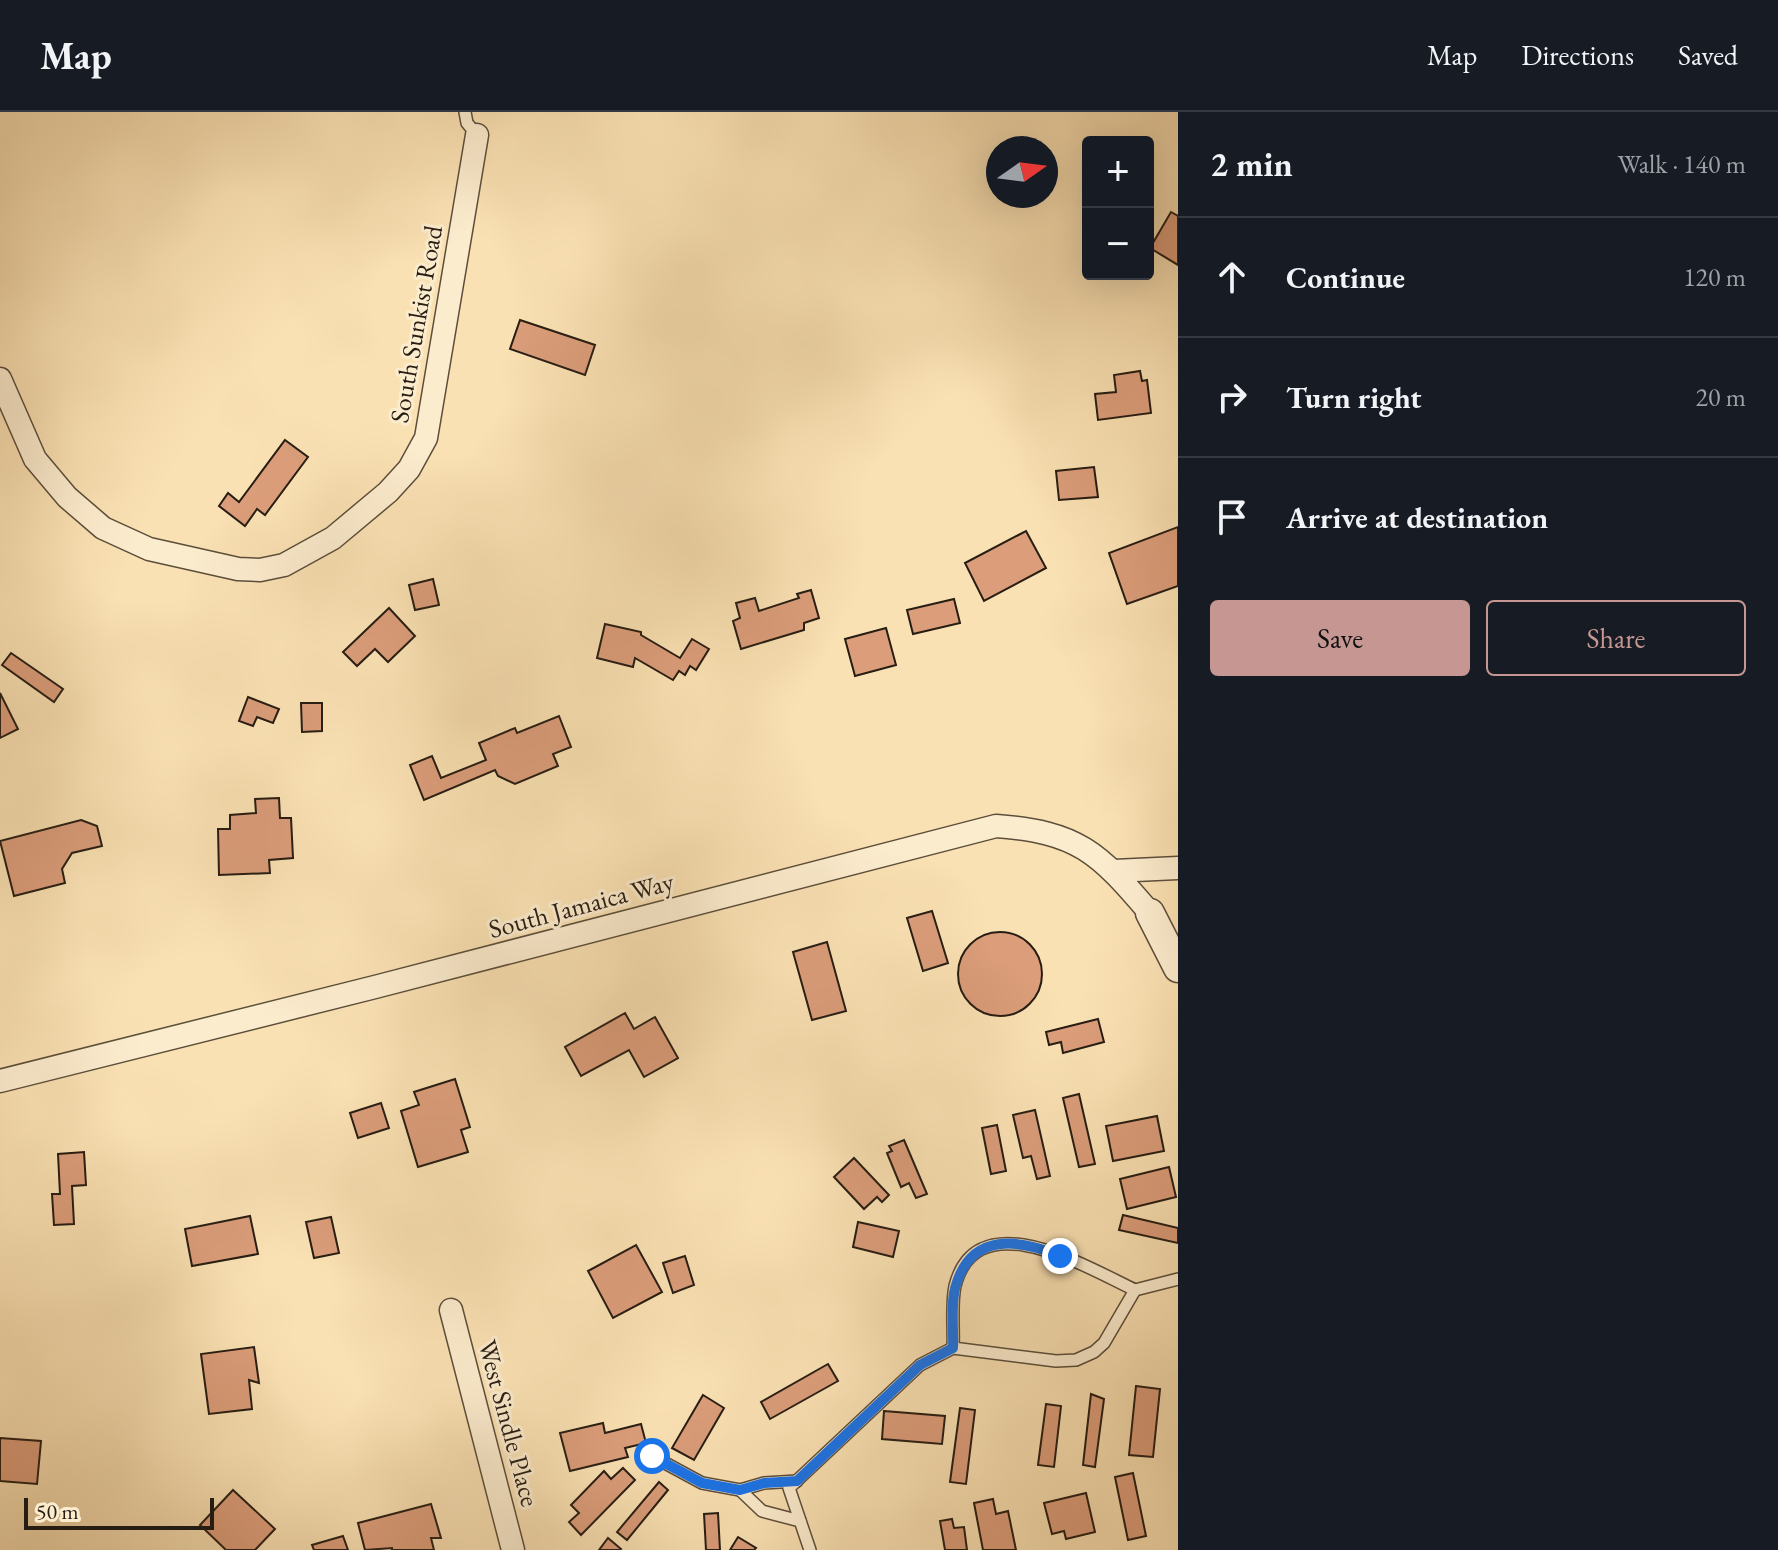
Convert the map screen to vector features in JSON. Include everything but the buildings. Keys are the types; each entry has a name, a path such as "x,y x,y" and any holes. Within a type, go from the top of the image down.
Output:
{"street":[{"name":"South Sunkist Road","path":"0,379 35,459 67,497 103,528 149,549 238,569 260,570 284,565 333,538 388,492 409,469 426,438 477,135"},
{"name":"South Jamaica Way","path":"0,1081 996,826 1033,829 1089,850 1114,871 1150,913"},
{"path":"1114,871 1178,868"},
{"path":"1150,913 1178,968"},
{"name":"West Sindle Place","path":"451,1310 513,1550"}],"lane":[{"path":"465,112 467,123 477,135"},
{"path":"953,1348 955,1286 966,1265 986,1245 1037,1246 1135,1290 1178,1279"},
{"path":"810,1550 789,1488 920,1365 953,1348 1056,1361 1076,1360 1094,1352 1104,1343 1135,1290"},
{"path":"652,1456 702,1483 740,1490 764,1483 797,1481"},
{"path":"740,1490 762,1511 800,1521"}],"route":[{"path":"652,1456 702,1483 740,1490 764,1483 797,1481 920,1365 953,1348 955,1286 977,1252 986,1245 1000,1243 1037,1246 1060,1256"}]}
